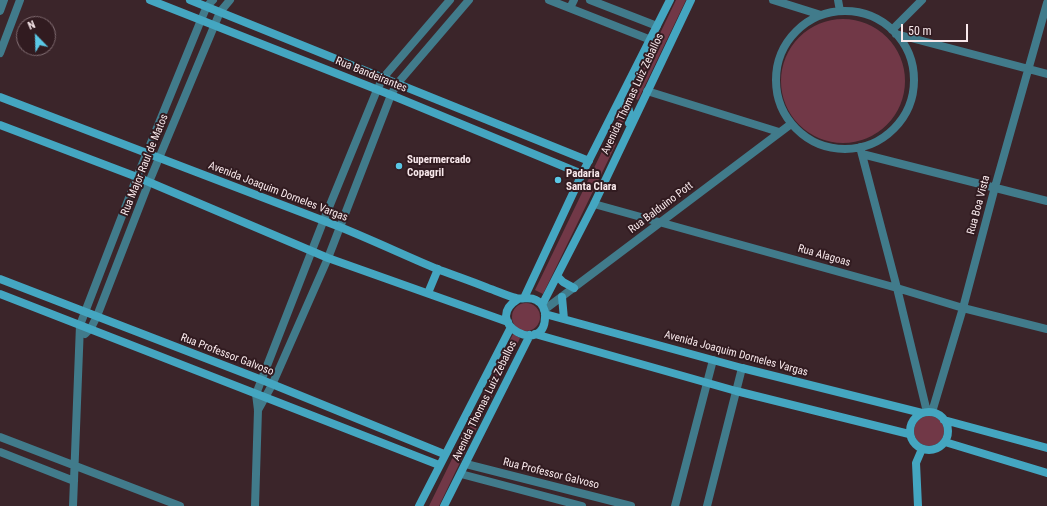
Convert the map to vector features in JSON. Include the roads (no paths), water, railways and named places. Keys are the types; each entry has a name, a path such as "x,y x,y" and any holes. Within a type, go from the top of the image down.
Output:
{"street":[{"path":"0,11 4,0"},
{"path":"0,53 20,0"},
{"name":"Rua Bandeirantes","path":"150,0 426,109 582,174"},
{"name":"Rua Bandeirantes","path":"190,0 210,3 220,12 589,161"},
{"name":"Rua Major Raul de Matos","path":"81,338 91,328 97,316 149,182 220,12 230,0"},
{"path":"255,506 258,410 256,394 323,222 377,90 383,78 450,0"},
{"path":"258,410 272,385 328,258 391,95 397,84 470,0"},
{"path":"550,0 651,40"},
{"path":"570,8 574,0"},
{"path":"590,0 657,26"},
{"name":"Avenida Thomas Luiz Zeballos","path":"419,506 509,325 509,308 521,298 670,0"},
{"name":"Avenida Thomas Luiz Zeballos","path":"444,506 532,334 544,325 544,310 557,276 594,204 691,0"},
{"path":"773,0 821,15"},
{"path":"838,0 840,11"},
{"path":"894,32 922,0"},
{"name":"Rua Major Raul de Matos","path":"73,506 81,338 80,325 84,311 137,177 201,20 210,3"},
{"name":"Rua Boa Vista","path":"927,412 963,308 995,187 1047,3"},
{"path":"861,151 894,129 909,107 913,94 913,68 904,44 894,32 881,21 868,15 854,12 840,11 821,15 808,22 787,42 780,55 776,69 778,98 783,112 791,124 811,140 822,146 861,151 1047,200"},
{"path":"894,32 1047,74"},
{"path":"418,37 430,46"},
{"path":"286,53 291,41"},
{"path":"320,67 325,55"},
{"path":"175,83 188,89"},
{"path":"647,91 779,132"},
{"name":"Avenida Joaquim Dorneles Vargas","path":"0,97 323,222 340,227 438,269 521,298 533,298 544,310 564,319 742,368 927,412"},
{"path":"426,109 431,97"},
{"path":"620,102 628,107 630,112 631,118 627,132"},
{"path":"465,126 470,113"},
{"name":"Rua Balduino Pott","path":"544,310 791,124"},
{"path":"0,125 137,177 328,258 428,293 509,325 520,335 532,334 736,391 909,434"},
{"path":"550,161 556,148"},
{"path":"861,151 897,288 927,412"},
{"name":"Rua Alagoas","path":"594,204 897,288 963,308 1047,329"},
{"path":"428,293 438,269"},
{"path":"557,276 563,282 574,288"},
{"name":"Rua Professor Galvoso","path":"0,279 262,380 444,454"},
{"path":"32,306 36,293"},
{"path":"0,294 91,328 265,398 439,465"},
{"path":"562,297 564,319"},
{"path":"177,363 182,350"},
{"path":"675,506 714,360"},
{"path":"707,506 742,368"},
{"path":"944,420 948,433 945,442 932,450 922,450 914,444 909,434 911,424 917,416 927,412 944,420 1047,448"},
{"path":"346,429 351,417"},
{"path":"0,436 75,467 180,506"},
{"path":"945,442 1047,473"},
{"path":"918,506 916,463 922,450"},
{"path":"0,452 74,481"},
{"name":"Rua Professor Galvoso","path":"466,464 631,506"},
{"name":"Rua Professor Galvoso","path":"461,474 582,506"},
{"path":"569,502 573,490"}],"place":[{"name":"Supermercado Copagril","path":"399,166"},
{"name":"Padaria Santa Clara","path":"558,180"}]}
